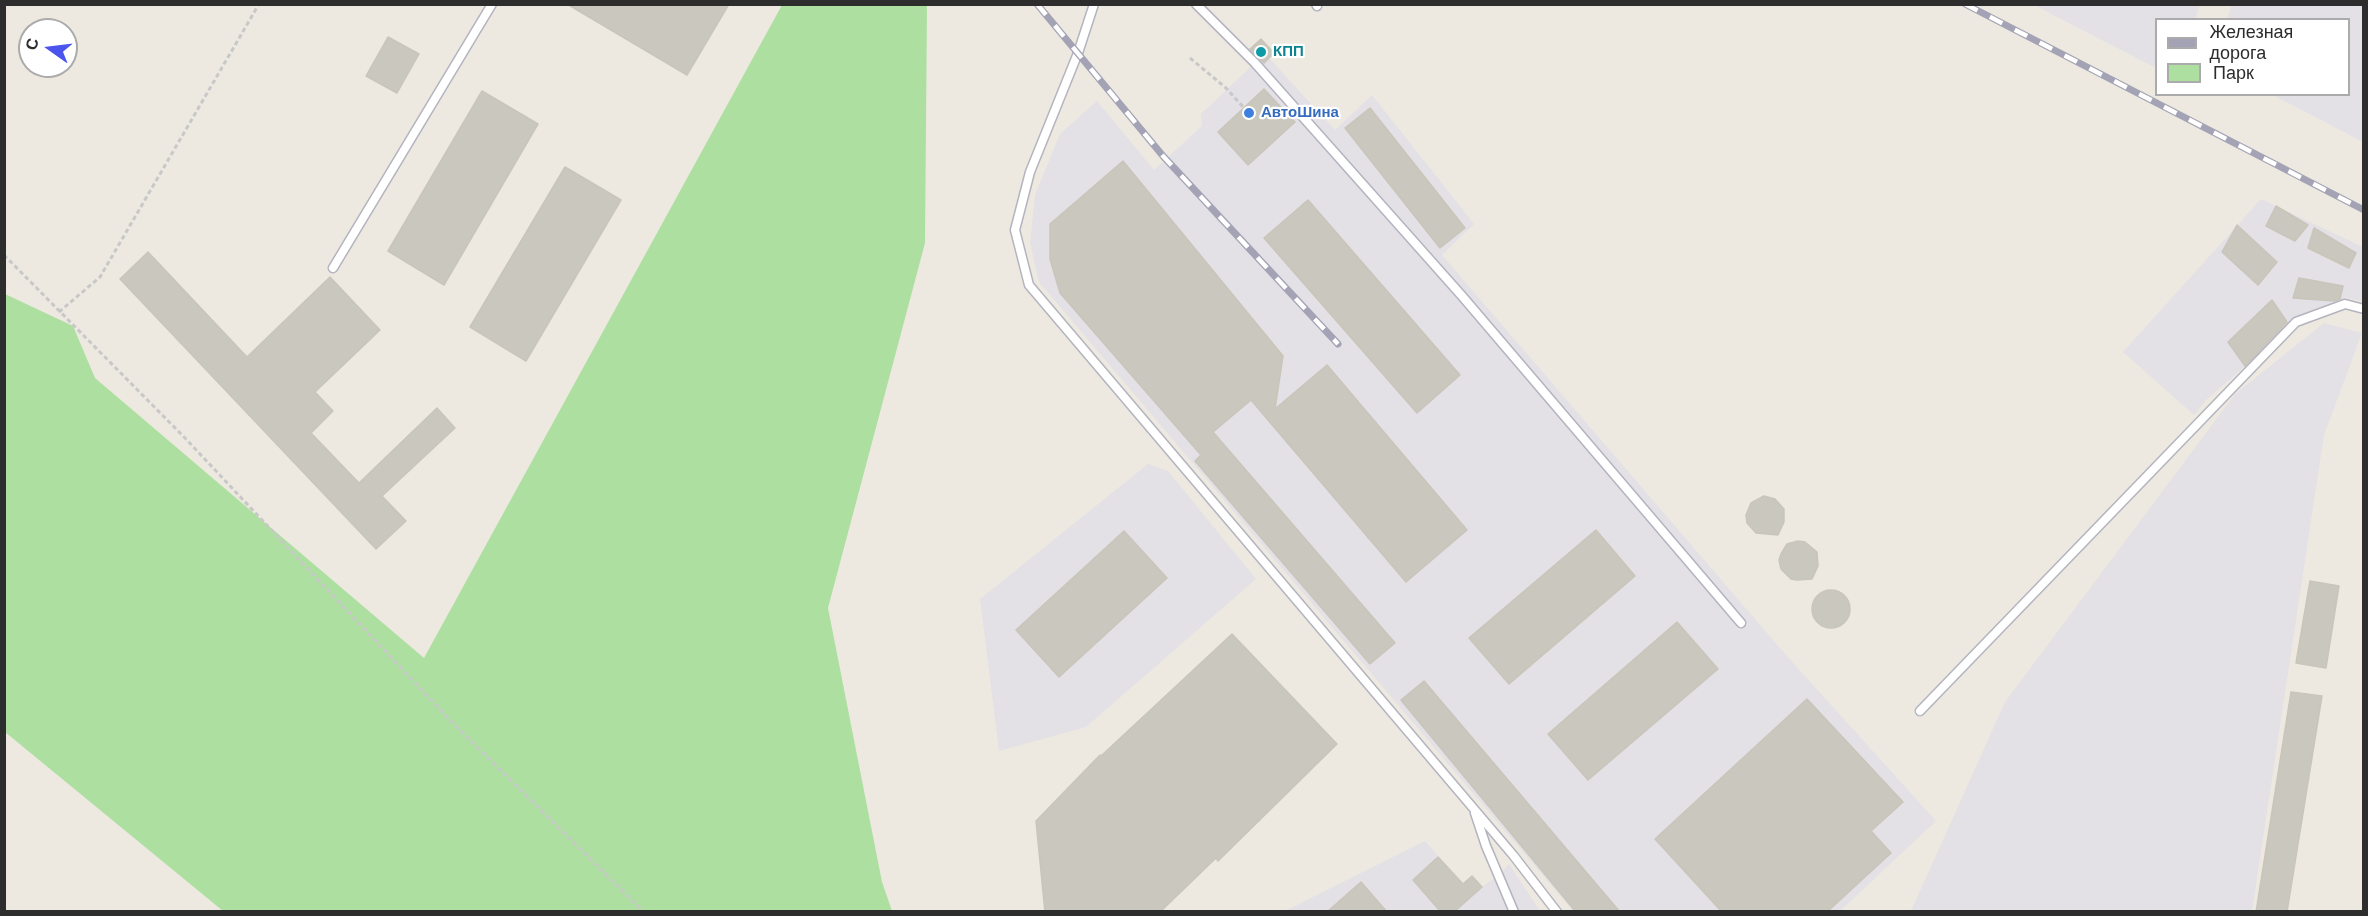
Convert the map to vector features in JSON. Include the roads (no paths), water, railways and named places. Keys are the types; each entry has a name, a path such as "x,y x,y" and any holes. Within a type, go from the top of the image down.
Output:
{"lane":[{"path":"333,268 492,4"},
{"path":"1094,4 1078,53 1030,172 1015,230 1029,285 1474,809 1557,912"},
{"path":"1196,4 1255,63 1462,296 1741,623"},
{"path":"1920,711 2296,322 2344,304 2364,309"},
{"path":"1474,809 1486,846 1514,912"}],"railway":[{"path":"1037,4 1163,156 1338,344"},
{"path":"1965,4 2364,210"}],"place":[{"name":"КПП","path":"1261,52"},
{"name":"АвтоШина","path":"1249,113"}]}
